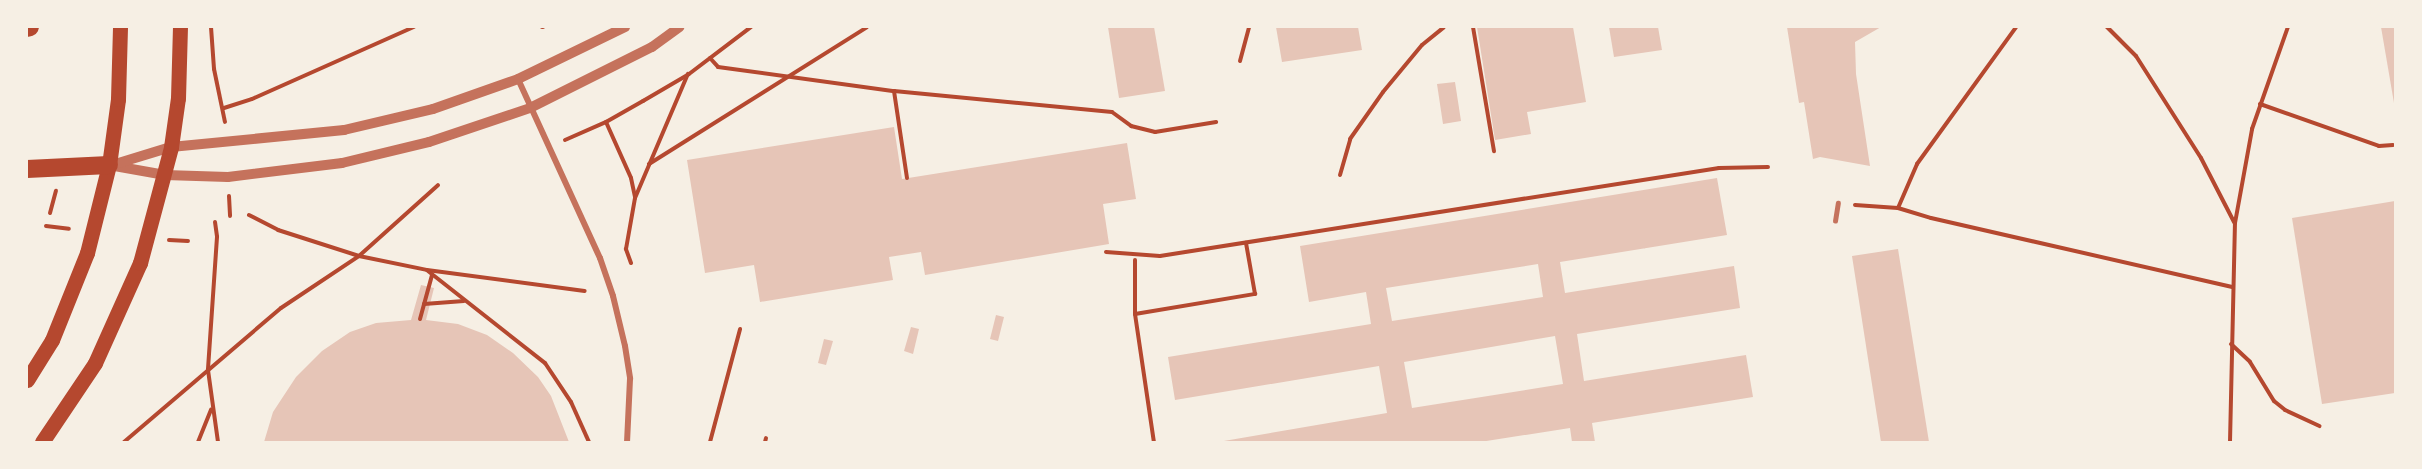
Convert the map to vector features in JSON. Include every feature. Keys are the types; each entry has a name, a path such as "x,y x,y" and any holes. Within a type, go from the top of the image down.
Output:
{"highway":[{"path":"27,169 108,165"}],"main road":[{"path":"27,380 52,340 87,253 108,165 118,99 120,27"},
{"path":"42,442 95,363 140,263 171,147 178,98 180,27"}],"street":[{"path":"108,165 171,147 344,130 433,109 518,78 625,27"},
{"path":"108,165 165,175 228,177 342,163 429,142 530,108 652,47 680,27"},
{"path":"518,78 596,249 613,296 630,379 627,442"}],"lane":[{"path":"1835,221 1838,203"}],"path":[{"path":"211,27 214,69 224,108 252,99 414,27"},
{"path":"584,133 688,74 751,27"},
{"path":"649,164 867,27"},
{"path":"1240,61 1249,27"},
{"path":"1340,175 1350,139 1383,92 1422,45 1444,27"},
{"path":"1473,27 1494,151"},
{"path":"1898,208 1917,164 2016,27"},
{"path":"2108,27 2136,56 2201,158 2235,223"},
{"path":"2230,442 2235,223 2252,129 2288,27"},
{"path":"710,58 718,67 787,78 1112,112 1131,126 1155,132 1216,122"},
{"path":"631,263 626,249 635,198 688,74"},
{"path":"894,91 908,178"},
{"path":"2260,104 2379,146 2393,145"},
{"path":"606,122 631,178 635,198"},
{"path":"1106,252 1160,256 1719,168 1768,167"},
{"path":"123,442 281,308 359,256 438,185"},
{"path":"1854,204 1898,208 1931,218 2232,287"},
{"path":"249,215 278,230 359,256 427,270 585,291"},
{"path":"215,222 217,237 208,370 218,442"},
{"path":"1135,314 1255,294 1246,243"},
{"path":"1135,260 1135,314 1155,442"},
{"path":"427,270 545,363 566,392 589,442"},
{"path":"420,319 432,275"},
{"path":"424,304 464,301"},
{"path":"710,442 740,329"},
{"path":"2231,343 2250,362 2274,400 2285,410 2319,426"},
{"path":"198,442 212,410"}],"building":[{"path":"1108,27 1154,27 1165,91 1119,98"},
{"path":"1276,27 1358,27 1362,50 1282,62"},
{"path":"1477,27 1573,27 1586,102 1527,112 1531,134 1495,140"},
{"path":"1609,27 1658,27 1662,50 1614,57"},
{"path":"1787,27 1881,27 1855,42 1856,74 1870,166 1820,157 1813,159 1804,102 1799,103"},
{"path":"2381,27 2395,27 2395,103 2394,103"},
{"path":"1455,82 1461,121 1443,124 1437,84"},
{"path":"894,127 902,179 1127,143 1136,199 1103,204 1109,244 925,275 921,252 889,257 893,280 760,302 754,265 705,273 687,160"},
{"path":"1717,178 1727,235 1560,262 1565,293 1734,266 1740,308 1577,334 1584,381 1746,355 1753,397 1592,423 1595,442 1572,442 1570,428 1480,442 1218,442 1387,413 1379,366 1175,400 1168,357 1371,324 1366,292 1309,302 1300,246","holes":["1538,264 1543,297 1392,321 1386,288","1555,336 1563,384 1412,408 1404,362"]},
{"path":"2395,201 2395,393 2322,404 2292,218"},
{"path":"1898,249 1929,442 1881,442 1852,256"},
{"path":"421,285 434,288 426,320 458,324 487,335 513,353 538,377 551,396 569,442 264,442 273,412 296,377 322,351 350,332 376,323 411,320"},
{"path":"996,315 1004,317 998,341 990,339"},
{"path":"911,327 919,329 913,354 904,351"},
{"path":"824,339 833,341 826,365 818,363"}]}
